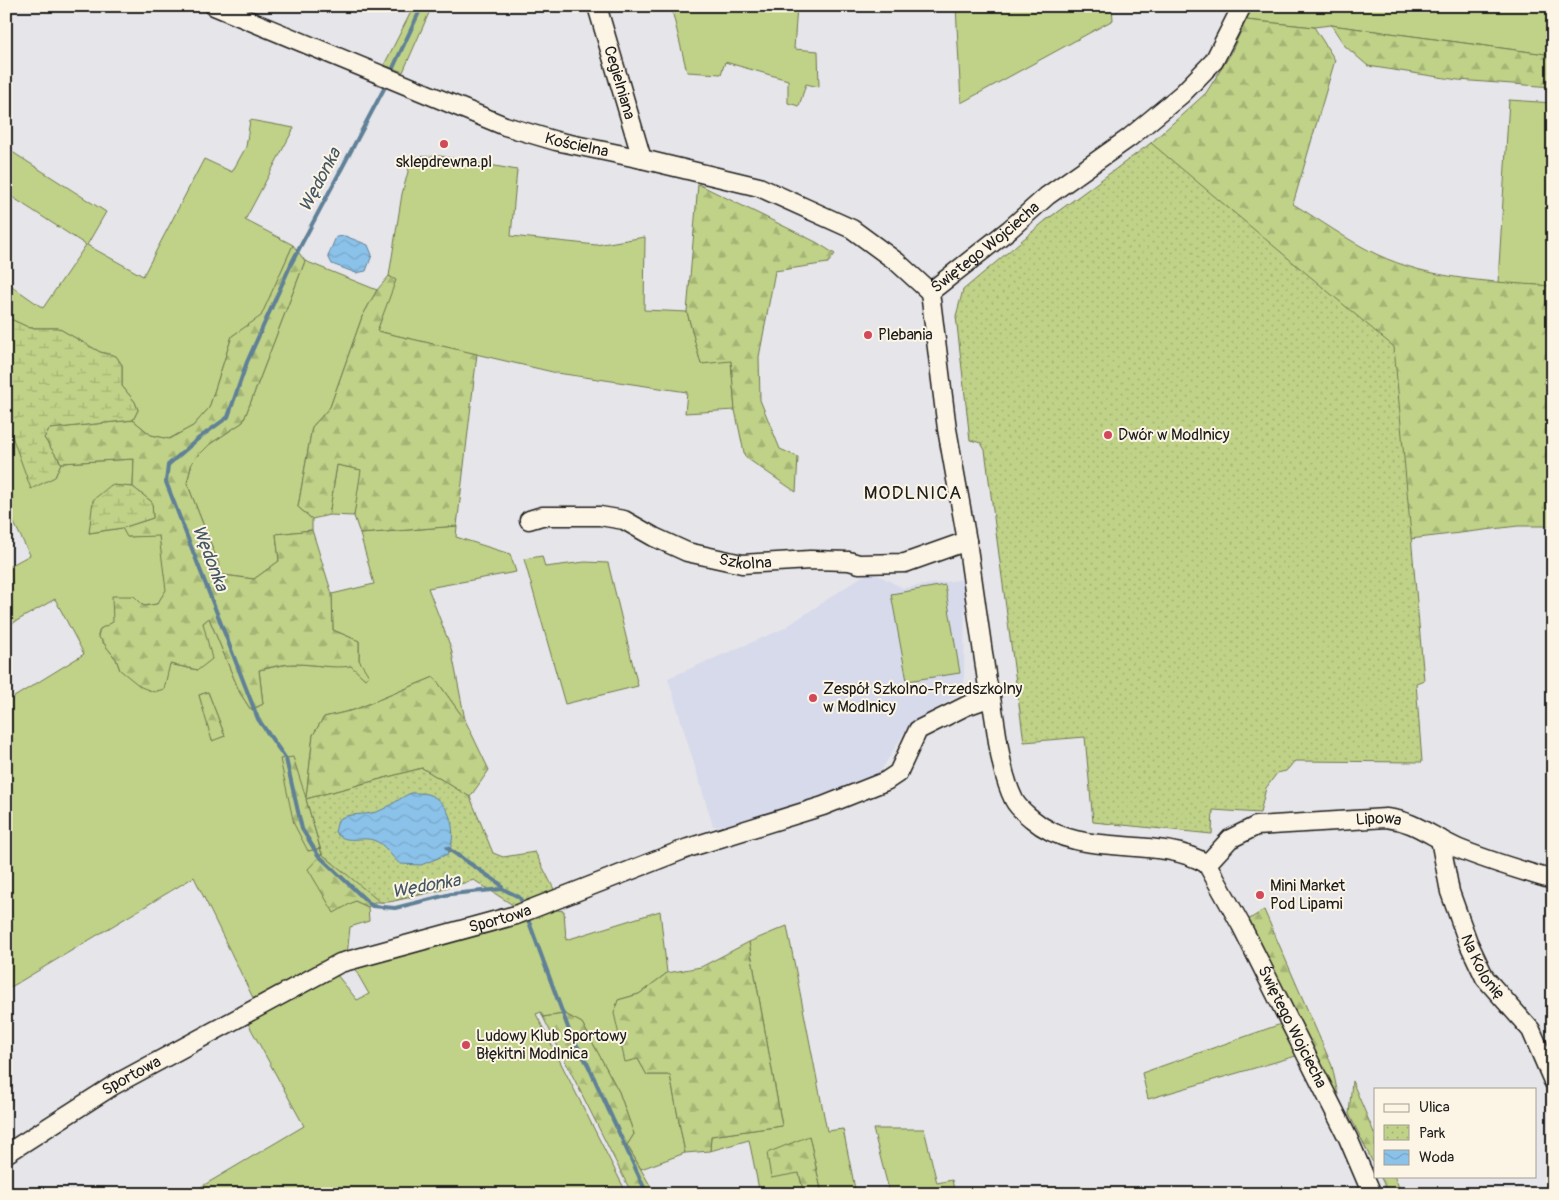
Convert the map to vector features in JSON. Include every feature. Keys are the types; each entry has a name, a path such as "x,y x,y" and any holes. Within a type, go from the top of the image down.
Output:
{"street":[{"name":"Cegielniana","path":"597,6 642,159"},
{"name":"Świętego Wojciecha","path":"1242,6 1214,62 1182,94 1129,138 1046,196 1010,229 930,292 947,429 967,541 987,681 992,697 1002,761 1008,784 1020,809 1043,829 1062,836 1092,843 1159,849 1200,859 1207,864 1241,926 1348,1138 1372,1194"},
{"name":"Kościelna","path":"224,8 506,126 556,141 759,187 852,229 897,262 930,292"},
{"name":"Szkolna","path":"529,520 542,516 600,516 624,520 654,537 687,552 742,564 810,560 848,561 859,564 904,563 967,541"},
{"name":"Sportowa","path":"6,1154 114,1085 340,963 516,915 688,848 823,806 886,781 898,773 918,730 966,706 992,697"},
{"name":"Lipowa","path":"1207,864 1230,838 1246,829 1280,823 1386,818 1403,820 1440,839 1500,864 1553,880"},
{"name":"Na Kolonię","path":"1440,839 1450,892 1468,942 1485,978 1531,1030 1553,1081"}],"shaded area":[{"name":"Zespół Szkolno-Przedszkolny w Modlnicy","path":"870,571 903,588 965,579 964,685 962,692 908,727 877,777 862,779 809,800 723,826 713,826 668,678 783,629"}],"green space":[{"path":"414,6 432,6 403,72 384,65"},
{"path":"671,6 797,6 794,49 818,51 819,87 806,84 799,106 788,103 788,80 725,62 721,74 687,72"},
{"path":"956,6 1112,6 1113,20 961,103"},
{"path":"1252,6 1553,6 1553,55 1331,25 1314,27 1246,20"},
{"path":"1246,20 1314,27 1335,60 1293,204 1355,243 1397,263 1463,278 1553,286 1553,526 1518,526 1410,539 1407,510 1045,221 1141,152 1206,93 1230,55"},
{"path":"1331,25 1553,55 1553,87 1458,80 1368,66 1345,46"},
{"path":"1509,100 1553,103 1553,286 1498,283"},
{"path":"250,120 294,128 245,220 293,245 261,317 232,336 209,408 193,426 169,439 151,435 133,420 138,410 135,402 122,386 122,365 116,356 100,352 58,328 30,328 6,317 6,282 43,308 86,245 6,193 6,148 106,212 87,245 143,276 204,159 232,172 246,147"},
{"path":"1151,143 1394,347 1424,680 1416,683 1422,762 1295,761 1286,771 1277,773 1266,788 1260,813 1213,810 1212,834 1093,822 1085,737 1024,742 985,450 981,443 970,440 956,316 963,290 1045,221"},
{"path":"440,156 517,170 511,236 596,245 645,237 644,310 687,312 701,364 731,360 735,410 685,413 687,392 557,373 377,331 395,280 389,276 402,194 412,157"},
{"path":"698,184 816,242 835,254 828,263 775,271 759,357 760,400 780,449 798,457 796,492 745,457 735,410 731,361 701,364 687,312"},
{"path":"293,245 305,261 243,422 210,444 192,462 187,483 223,575 254,579 279,561 276,534 312,530 332,594 333,630 359,641 359,660 369,676 365,679 351,666 290,664 259,670 263,704 251,710 240,693 209,618 203,623 212,659 198,670 170,664 164,689 154,692 141,687 120,670 116,659 98,636 100,629 113,622 112,596 134,596 144,606 157,604 166,590 159,536 127,537 122,528 153,518 152,502 133,487 134,459 61,463 44,438 49,429 133,420 151,435 169,439 193,426 209,408 232,336 261,316"},
{"path":"305,261 377,290 362,317 330,407 312,427 298,507 312,519 312,530 276,534 279,561 254,579 223,575 187,483 192,462 210,444 243,422"},
{"path":"389,276 396,280 377,331 477,354 457,526 360,534 354,516 361,470 337,465 329,515 312,519 298,507 312,427 330,407 362,317 377,290"},
{"path":"6,317 30,328 58,328 100,352 116,356 122,365 122,386 135,402 138,410 133,420 49,429 44,438 61,463 55,477 31,489 9,428 6,428"},
{"path":"6,428 55,477 61,463 134,459 133,487 111,485 89,533 122,528 128,537 159,535 167,589 157,604 144,606 134,596 113,623 100,629 98,636 116,659 120,670 164,689 169,664 198,670 203,623 209,618 240,693 251,710 263,704 259,670 290,664 351,665 365,679 359,660 359,641 333,630 332,594 374,584 360,534 457,526 456,537 510,554 516,572 428,588 451,648 465,720 434,677 354,710 324,717 313,735 306,799 308,851 320,848 322,854 309,869 334,912 355,901 368,907 369,921 350,927 347,956 256,1004 194,877 6,990 6,702 84,654 55,599 6,627 6,568 30,555 6,507","holes":["208,692 225,736 213,740 199,695"]},
{"path":"337,465 362,470 354,516 329,515"},
{"path":"111,485 133,487 152,502 153,518 122,528 89,533 93,500"},
{"path":"542,556 545,567 585,562 608,563 638,686 565,704 524,559"},
{"path":"945,585 960,673 907,681 891,594"},
{"path":"434,677 465,720 489,770 470,797 422,768 306,799 320,848 308,851 294,824 280,759 293,757 306,798 313,735 324,717 354,710"},
{"path":"208,692 225,736 212,741 199,695"},
{"path":"422,768 470,797 493,853 503,857 535,852 557,895 519,909 474,880 394,901 380,902 322,854 306,799"},
{"path":"322,854 343,871 443,874 442,890 400,900 374,902 368,907 355,901 334,913 308,869"},
{"path":"551,909 564,911 566,940 660,911 667,973 639,994 618,1000 638,1059 647,1075 670,1075 685,1153 641,1169 627,1145 634,1134 619,1092 582,1023 565,1014 543,1017 541,1012 536,1014 627,1194 189,1194 304,1126 245,1018 333,970 357,1000 369,994 353,966 524,923"},
{"path":"1264,910 1332,1066 1341,1109 1248,920"},
{"path":"787,926 827,1131 843,1129 856,1194 822,1194 809,1136 799,1173 804,1194 760,1194 749,1140 710,1151 711,1136 782,1126 749,942"},
{"path":"749,942 782,1126 711,1136 710,1151 685,1153 670,1075 647,1075 638,1059 625,1062 614,1013 618,1000 639,994 667,973 701,967"},
{"path":"565,1014 582,1023 619,1092 634,1134 627,1145 655,1194 632,1194 543,1017"},
{"path":"1281,1024 1296,1056 1148,1099 1142,1073"},
{"path":"1352,1081 1374,1133 1374,1165 1349,1114"},
{"path":"873,1129 924,1129 937,1183 952,1180 955,1194 890,1194"},
{"path":"809,1136 822,1194 804,1194 799,1173 771,1178 767,1153"},
{"path":"1381,1178 1395,1178 1402,1194 1389,1194"}],"water":[{"path":"345,236 368,245 372,255 366,271 356,273 332,264 328,256 336,237"},
{"path":"411,793 425,794 435,798 447,811 452,829 451,846 448,854 421,865 400,864 385,847 373,840 348,839 339,836 335,832 338,820 351,815 376,812"}],"waterway":[{"name":"Wędonka","path":"392,70 422,6"},
{"name":"Wędonka","path":"386,85 292,262 247,362 228,417 199,438 168,465 166,482 258,719 286,759 302,829 318,855 372,906 395,908 451,894 503,889 519,897 523,903"},
{"path":"447,848 500,884 503,889"},
{"name":"Wędonka","path":"529,922 570,1033 588,1065 647,1194"}],"place":[{"name":"sklepdrewna.pl","path":"444,144"},
{"name":"Plebania","path":"868,335"},
{"name":"Dwór w Modlnicy","path":"1108,435"},
{"name":"Zespół Szkolno-Przedszkolny w Modlnicy","path":"813,698"},
{"name":"Mini Market Pod Lipami","path":"1260,895"},
{"name":"Ludowy Klub Sportowy Błękitni Modlnica","path":"466,1045"}],"district":[{"name":"MODLNICA","path":"913,493"}]}
